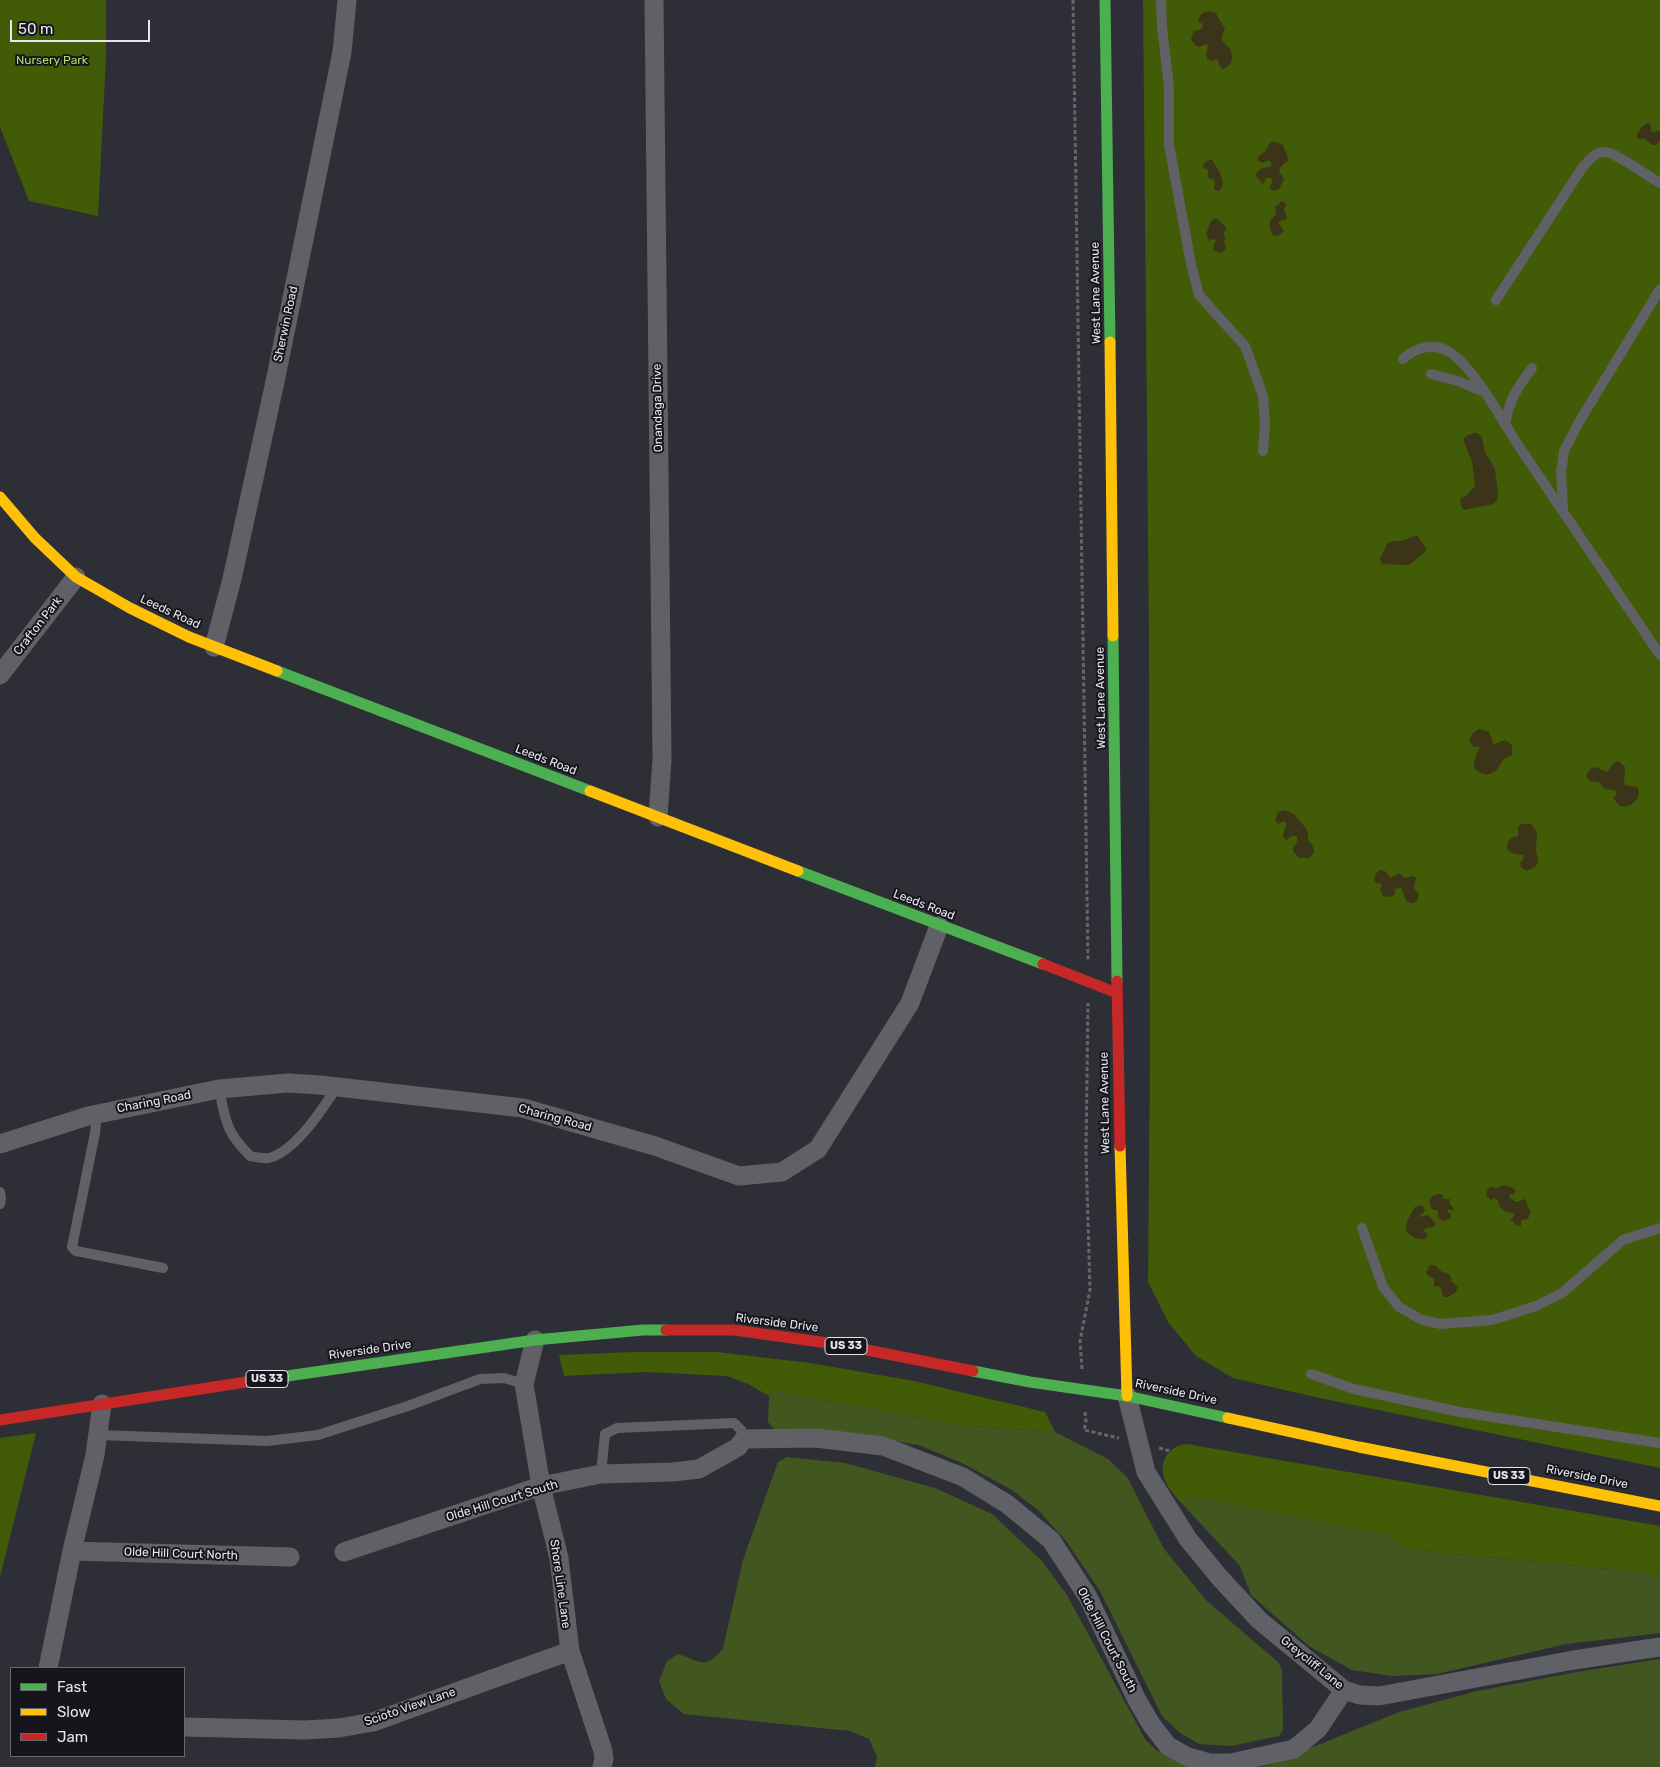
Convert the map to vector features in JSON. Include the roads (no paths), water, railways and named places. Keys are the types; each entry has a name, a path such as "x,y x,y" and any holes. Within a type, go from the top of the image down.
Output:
{"main road":[{"name":"West Lane Avenue","path":"1105,0 1116,828 1116,993 1127,1396"},
{"name":"Leeds Road","path":"0,497 35,538 76,577 130,608 189,637 1116,993"},
{"name":"Riverside Drive","path":"0,1420 535,1340 643,1330 734,1330 842,1345 1030,1382 1127,1396 1359,1447 1660,1506"}],"street":[{"name":"Sherwin Road","path":"214,647 232,578 278,367 342,52 347,0"},
{"name":"Onandaga Drive","path":"654,0 662,759 658,817"},
{"name":"Crafton Park","path":"0,675 76,577"},
{"name":"Charing Road","path":"0,1144 95,1114 219,1090 288,1083 523,1108 655,1146 739,1176 782,1172 818,1149 910,1003 939,926"},
{"name":"Shore Line Lane","path":"535,1340 524,1384 541,1486 559,1558 570,1651 603,1751 602,1767"},
{"name":"Greycliff Lane","path":"1127,1396 1146,1472 1188,1539 1259,1620 1344,1690 1360,1695 1379,1696 1574,1660 1660,1647"},
{"path":"48,1667 72,1551 95,1455 102,1404"},
{"name":"Olde Hill Court South","path":"344,1552 541,1486 601,1474 673,1472 699,1469 738,1447 744,1439 816,1438 883,1446 963,1477 1007,1504 1051,1540 1088,1597 1137,1700 1151,1724 1168,1746 1188,1757 1209,1763 1231,1763 1294,1749 1318,1730 1344,1690"},
{"name":"Olde Hill Court North","path":"72,1551 290,1557"},
{"name":"Scioto View Lane","path":"185,1727 305,1730 348,1727 373,1722 570,1651"}],"lane":[{"path":"1161,0 1169,87 1169,145 1190,264 1200,295 1245,346 1263,396 1265,424 1263,451"},
{"path":"1496,300 1582,168 1593,156 1605,152 1617,156 1660,183"},
{"path":"1563,512 1561,472 1564,451 1579,422 1660,288"},
{"path":"1402,359 1413,350 1436,346 1451,353 1464,365 1660,655"},
{"path":"1505,425 1508,408 1515,392 1532,368"},
{"path":"1431,374 1458,381 1484,392"},
{"path":"219,1090 226,1124 234,1140 250,1156 268,1158 291,1146 314,1120 337,1087"},
{"path":"95,1114 95,1134 72,1247 76,1251 164,1268"},
{"path":"0,1192 2,1199 0,1204"},
{"path":"1362,1228 1383,1287 1400,1307 1422,1320 1442,1324 1492,1320 1536,1306 1562,1293 1624,1240 1660,1228"},
{"path":"1311,1374 1354,1389 1460,1412 1660,1443"},
{"path":"98,1436 267,1441 318,1434 408,1406 480,1380 504,1378 524,1384"},
{"path":"601,1474 606,1434 617,1428 734,1423 742,1431 744,1439"}],"park label":[{"name":"Nursery Park","path":"52,61"}]}
